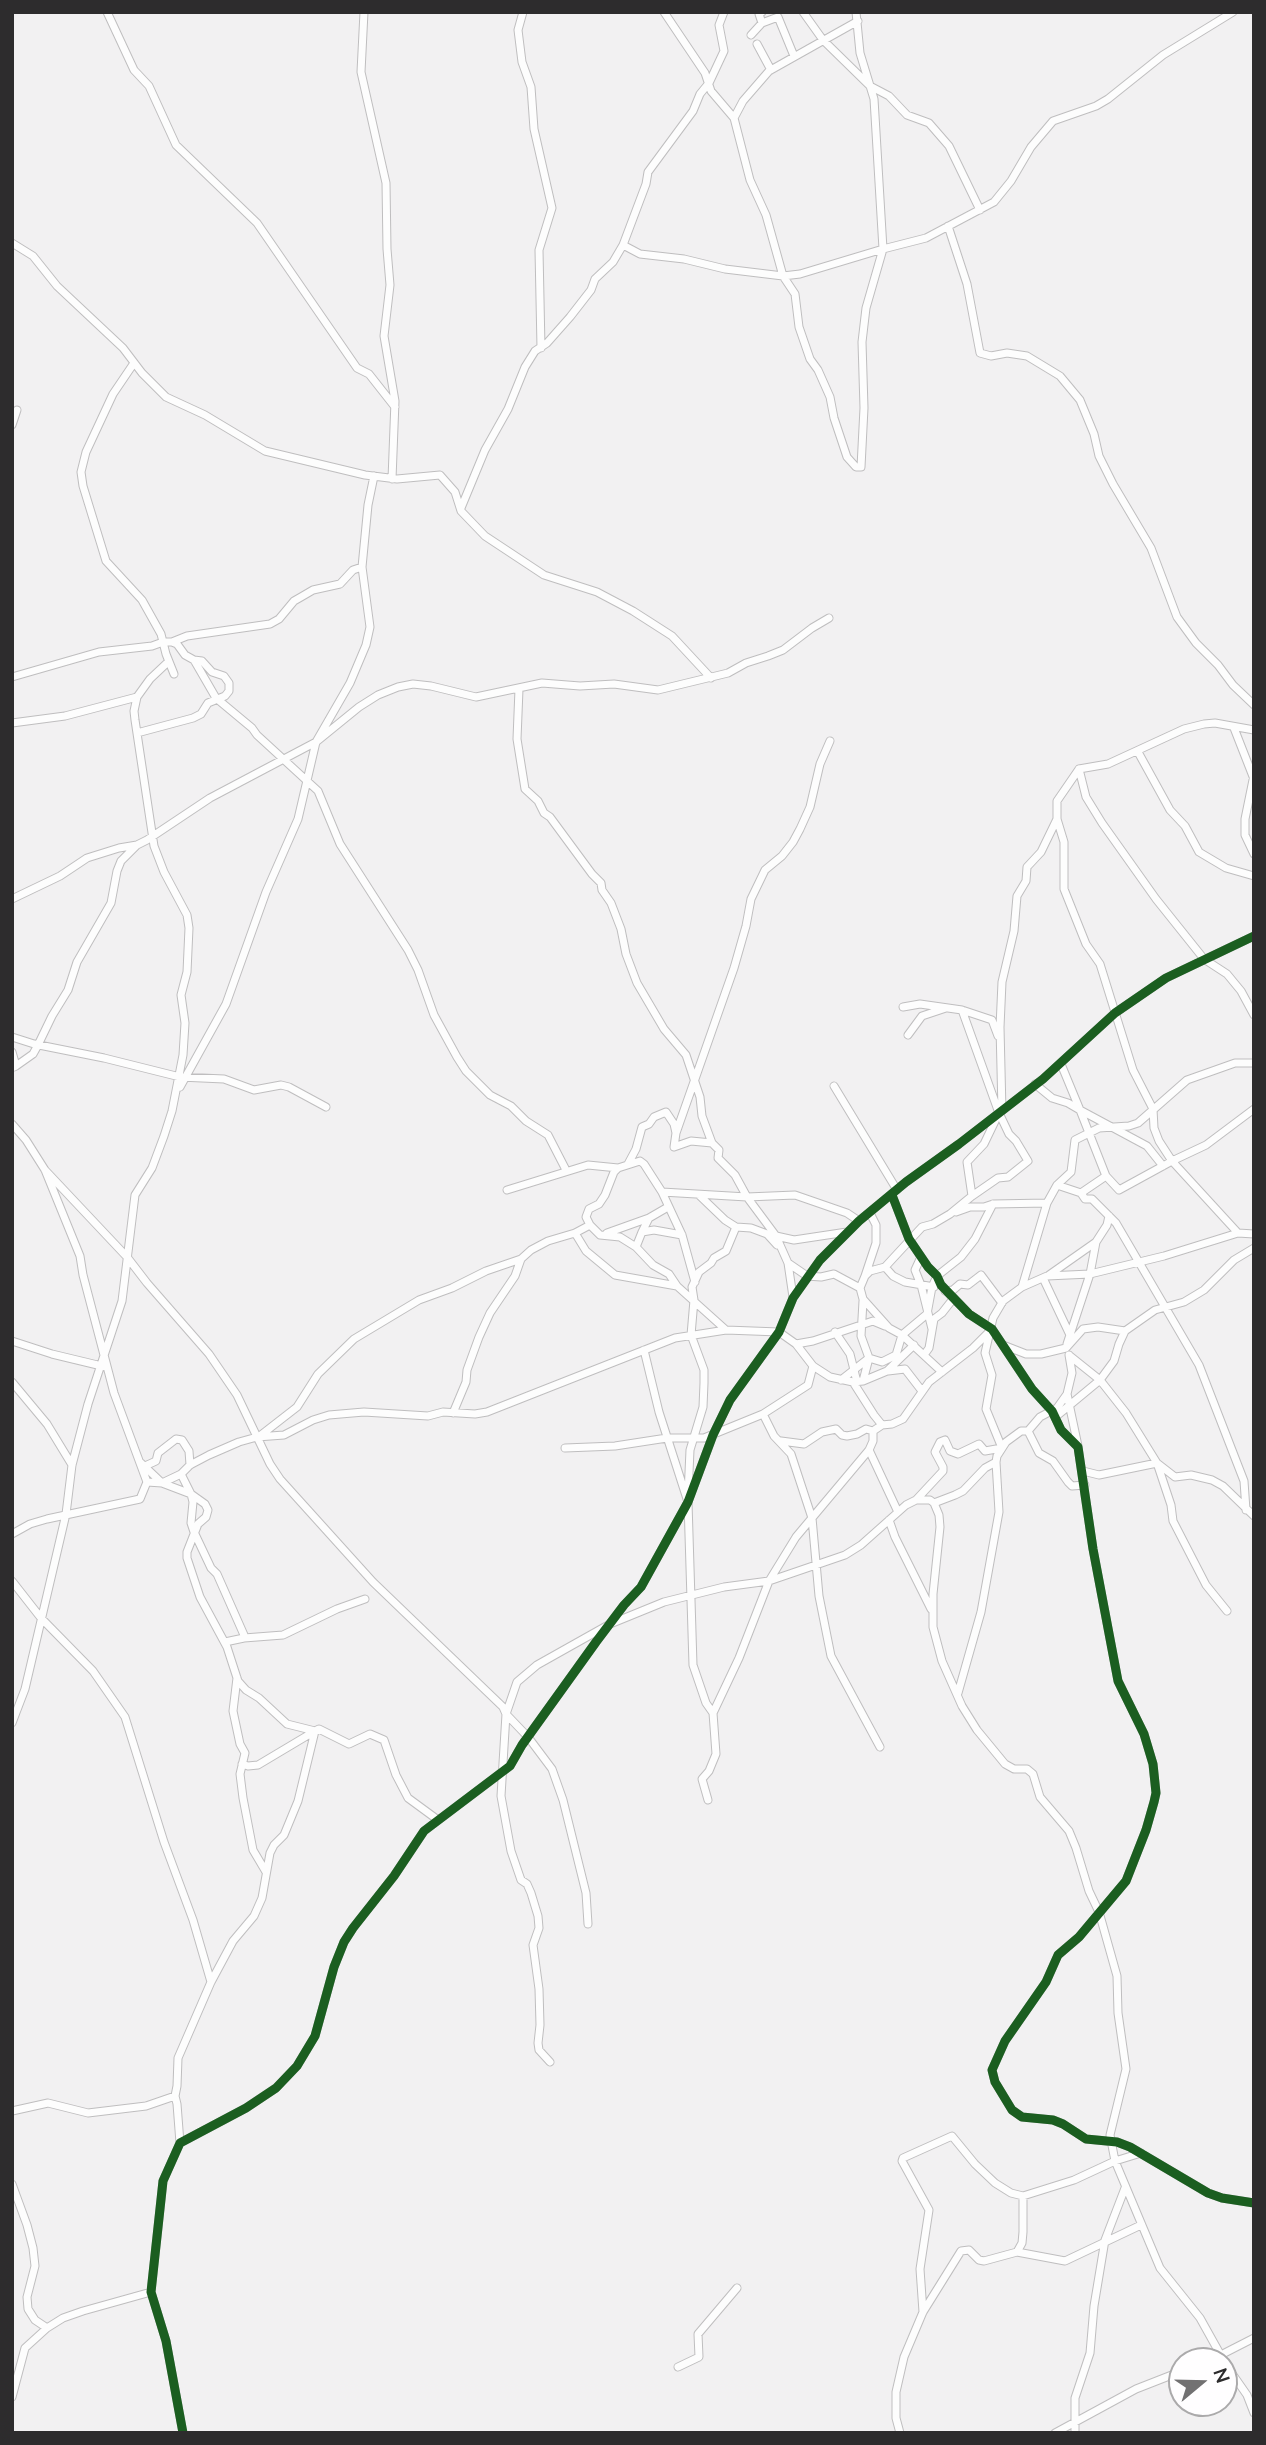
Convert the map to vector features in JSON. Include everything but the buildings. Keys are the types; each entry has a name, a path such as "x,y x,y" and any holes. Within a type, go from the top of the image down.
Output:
{"street":[{"path":"107,12 134,70 149,86 176,145 257,223 357,368 369,374 394,407"},
{"path":"364,12 361,72 386,183 390,285 384,336 394,407 392,479"},
{"path":"523,12 518,30 522,62 531,87 534,129 552,208 539,250 541,348"},
{"path":"664,12 705,73 711,91 734,118 750,180 766,215 783,276 795,294 799,327 810,359 830,397 847,457 856,467 861,467 864,408 862,342 866,308 883,249 874,99 860,53 857,17 771,70 743,101 734,118"},
{"path":"461,509 492,435 508,409 525,367 535,351 570,317 591,290 595,279 613,262 624,246 648,172 693,111 699,94 709,83 724,51 719,25 724,12"},
{"path":"762,12 759,14 762,23"},
{"path":"803,12 823,40 870,86 889,96 907,115 929,123 949,146 980,210"},
{"path":"624,246 640,254 783,276 800,274 926,239 994,202 1011,181 1031,147 1053,121 1108,99 1163,55 1233,12"},
{"path":"751,35 762,23 778,17 794,55"},
{"path":"757,44 771,70"},
{"path":"948,226 967,284 980,353 991,356 1007,353 1027,356 1060,376 1080,400 1100,456 1113,484 1151,548 1178,617 1196,643 1254,705"},
{"path":"12,243 33,256 57,286 123,348 166,397 205,415 264,450 392,479 440,475 455,492 461,509 485,536 531,569 621,603 672,636 711,678"},
{"path":"134,363 113,394 86,452 82,472 83,486 106,561 142,600 163,642 174,674"},
{"path":"12,425 17,410"},
{"path":"12,1723 25,1689 66,1514 72,1465 88,1404 104,1363 113,1324 122,1301 135,1195 156,1158 183,1078 226,1004 266,892 298,819 316,742 350,683 366,645 370,627 362,567 368,505 374,476"},
{"path":"12,677 99,652 152,646 187,636 270,624 279,619 294,601 313,590 340,584 353,570 362,567"},
{"path":"12,1052 14,1067 33,1054 68,990 80,955 111,903 121,860 136,845 210,798 316,742 378,695 413,684 431,685 476,697 542,683 580,686 614,684 658,691 711,678 783,650 829,618"},
{"path":"172,642 194,660 216,698 228,706 318,791 340,844 408,950 434,1015 457,1057 490,1095 510,1106 526,1121 548,1135 566,1170"},
{"path":"137,733 193,718 201,714 208,703 225,696 229,691 229,683 224,676 212,671 202,661 194,660"},
{"path":"168,662 150,679 137,697 134,711 154,846 164,872 187,915 189,928 187,972 181,995 185,1023 183,1078"},
{"path":"519,690 517,738 525,789 538,801 544,814 550,817 601,883 621,929 626,954 637,983 664,1028 686,1055 700,1097 702,1116 712,1143 719,1150 718,1158 735,1175 747,1197 776,1236 788,1263 793,1298"},
{"path":"12,723 65,716 137,697"},
{"path":"1238,1233 1172,1161 1154,1128 1153,1109 1133,1069 1100,964 1086,944 1064,889 1064,842 1057,819 1057,801 1079,769 1108,764 1163,738 1203,724 1215,723 1254,730"},
{"path":"1234,728 1254,777 1245,819 1245,835 1254,854"},
{"path":"712,1143 691,1141 674,1147 676,1133 734,968 751,898 765,870 782,856 800,829 810,807 820,764 830,741"},
{"path":"1138,752 1170,810 1185,826 1199,852 1226,868 1254,876"},
{"path":"1079,769 1086,797 1102,823 1156,899 1204,959 1227,974 1241,991 1254,1016"},
{"path":"972,1196 967,1162 984,1144 1000,1112 1002,982 1014,931 1017,896 1026,881 1027,867 1041,852 1057,819"},
{"path":"12,899 52,881 87,858 136,845"},
{"path":"180,2143 246,2108 276,2088 297,2066 314,2035 334,1967 353,1927 394,1876 424,1831 490,1780 504,1773 610,1624 642,1587 688,1502 713,1435 730,1400 779,1332 793,1298 807,1276 859,1221 1061,1064 1115,1013 1150,987 1254,936"},
{"path":"903,1007 920,1004 949,1007 992,1020 1002,1045"},
{"path":"908,1035 922,1016 949,1007"},
{"path":"865,1276 870,1271 885,1267 922,1227 950,1214 998,1178 1008,1177 1028,1161 1009,1133 962,1010"},
{"path":"12,1037 183,1078 224,1079 254,1090 281,1085 327,1107"},
{"path":"1022,1287 1047,1203 1057,1185 1071,1172 1075,1140 1099,1128 1138,1123 1187,1080 1235,1063 1254,1063"},
{"path":"1061,1064 1106,1176 1119,1190 1206,1145 1254,1109"},
{"path":"1035,1084 1052,1097 1147,1146 1163,1166"},
{"path":"834,1086 895,1192 909,1239 921,1257 953,1299 969,1314 992,1329 1032,1390 1059,1414 1100,1380 1114,1361 1125,1331 1155,1310 1184,1302 1204,1290 1234,1260 1254,1248"},
{"path":"622,1167 636,1149 642,1127 649,1124 654,1117 666,1112 676,1133"},
{"path":"12,1124 45,1170 80,1256 104,1363 118,1406 143,1464 147,1482 140,1499 66,1514 30,1524 12,1534"},
{"path":"695,1282 682,1235 662,1192 644,1164 640,1161 614,1172 599,1204 589,1209 586,1217 590,1225 600,1235 620,1237 636,1247 653,1265 669,1274 677,1286 726,1330"},
{"path":"507,1190 588,1165 622,1167"},
{"path":"45,1170 127,1257 209,1354 237,1395 280,1479 373,1582 503,1707 552,1769 564,1800 586,1893 588,1924"},
{"path":"1081,1192 1106,1176"},
{"path":"1057,1185 1081,1192 1085,1199 1092,1199 1116,1223 1139,1261 1199,1365 1244,1481 1246,1510"},
{"path":"662,1192 747,1197 794,1195 847,1213 859,1221"},
{"path":"698,1194 736,1227 751,1228 767,1234 779,1246"},
{"path":"950,1214 970,1207 993,1204 1047,1203"},
{"path":"869,1358 882,1362 897,1355 902,1335 926,1314 937,1276 961,1257 975,1239 993,1204"},
{"path":"600,1235 649,1218 668,1207"},
{"path":"858,1382 869,1358 861,1336 863,1299 860,1288 876,1243 876,1225 870,1213"},
{"path":"1109,1216 1107,1225 1096,1242 1090,1274 1066,1348 1072,1373 1067,1394 1083,1471 1094,1558 1118,1681 1144,1734 1153,1764 1156,1793 1146,1830 1126,1881 1079,1937 1058,1955 1046,1982 1009,2034 992,2070 1003,2097 1012,2110 1022,2117 1053,2120 1086,2139 1130,2147 1208,2193 1254,2203"},
{"path":"636,1247 649,1218"},
{"path":"162,1483 181,1474 190,1465 229,1446 266,1433 297,1407 318,1374 354,1339 419,1300 521,1259 548,1241 575,1233 590,1225"},
{"path":"713,1713 706,1703 693,1665 688,1502 690,1450 703,1407 704,1370 691,1335 694,1300 692,1293 703,1268 726,1251 736,1227"},
{"path":"642,1232 654,1230 682,1235"},
{"path":"776,1236 794,1240 850,1230"},
{"path":"575,1233 586,1251 615,1275 677,1286"},
{"path":"1045,1277 1090,1274 1164,1256 1238,1233 1254,1234"},
{"path":"1002,1448 986,1409 992,1375 985,1353 993,1318 1002,1303 1022,1287 1045,1277 1096,1242"},
{"path":"921,1257 915,1270 932,1329"},
{"path":"453,1413 466,1382 467,1370 479,1337 521,1259"},
{"path":"788,1263 807,1276 834,1274 860,1288"},
{"path":"885,1267 893,1276 905,1282 932,1286 947,1292"},
{"path":"947,1292 960,1284 968,1285 981,1275 1002,1303"},
{"path":"1045,1277 1070,1335"},
{"path":"863,1299 889,1328"},
{"path":"924,1355 929,1348 934,1319 953,1299"},
{"path":"796,1344 873,1321 902,1335 942,1371"},
{"path":"1002,1345 1026,1354 1041,1354 1066,1348 1083,1329 1098,1326 1125,1331"},
{"path":"873,1431 882,1424 892,1424 903,1419 929,1382 973,1349 992,1329"},
{"path":"257,1437 284,1435 313,1420 341,1413 428,1416 487,1412 676,1338 726,1330 779,1332 796,1344 813,1366 830,1377 841,1380 858,1382 887,1371 905,1370 922,1391"},
{"path":"835,1332 850,1354 858,1382 882,1424"},
{"path":"12,1341 52,1354 104,1363"},
{"path":"887,1371 914,1345"},
{"path":"644,1350 667,1438 688,1502"},
{"path":"1070,1356 1100,1380 1126,1413 1157,1463 1171,1505 1173,1521 1206,1585 1227,1611"},
{"path":"841,1380 869,1358"},
{"path":"565,1448 615,1446 627,1442 667,1438 694,1439 713,1435 763,1415 808,1385 813,1366"},
{"path":"12,1382 47,1424 72,1465"},
{"path":"957,1693 981,1612 999,1512 996,1462 1002,1448 1021,1431 1028,1431 1067,1394"},
{"path":"1052,1410 1061,1430 1078,1447"},
{"path":"763,1415 774,1436 791,1454 811,1518 819,1596 831,1656 880,1747"},
{"path":"780,1440 804,1444 829,1430 836,1429 842,1435 848,1436 866,1429 873,1431"},
{"path":"708,1800 702,1779 709,1771 716,1754 713,1713 739,1658 769,1581 796,1537 869,1450 873,1431"},
{"path":"1028,1431 1039,1453 1053,1461 1072,1486 1085,1485"},
{"path":"143,1464 156,1461 158,1453 176,1439 182,1440 188,1451 190,1465"},
{"path":"550,2062 539,2050 538,2043 539,1989 533,1945 539,1928 538,1916 531,1893 527,1884 521,1880 511,1851 502,1796 506,1714 517,1682 537,1665 610,1624 664,1602 724,1587 769,1581 845,1555 916,1500 943,1471 935,1452 940,1442 945,1440 950,1451 958,1454 979,1444 985,1451 1002,1448"},
{"path":"869,1450 898,1512"},
{"path":"934,1503 963,1491 985,1468 996,1462"},
{"path":"1083,1471 1099,1475 1157,1463 1175,1477 1191,1475 1223,1486 1254,1516"},
{"path":"143,1464 162,1483"},
{"path":"181,1474 191,1494 191,1522 194,1532 217,1574 244,1638"},
{"path":"147,1482 162,1483 191,1494 205,1504 208,1510 194,1532 187,1558 200,1597 225,1642 238,1681 281,1721 319,1730 349,1744 370,1734 384,1740 408,1798 438,1820"},
{"path":"916,1500 930,1500 939,1516 933,1627 942,1661 976,1730 1005,1764 1014,1769 1027,1769 1033,1774 1040,1797 1069,1831 1099,1912 1117,1976 1118,2013 1126,2069 1110,2142 1115,2161 1160,2268 1200,2318 1216,2347"},
{"path":"889,1520 933,1613"},
{"path":"12,1581 41,1618 93,1671 125,1717 211,1982"},
{"path":"225,1642 283,1635 365,1599"},
{"path":"237,1675 233,1711 240,1744 245,1753 241,1784 253,1850 267,1876"},
{"path":"242,1764 258,1765 316,1731"},
{"path":"183,2433 166,2341 151,2292 163,2181 180,2143 175,2096 178,2058 211,1982 233,1941 254,1916 262,1898 268,1862 274,1845 284,1835 298,1801 316,1731"},
{"path":"12,2111 48,2104 88,2113 146,2106 175,2096"},
{"path":"923,2312 920,2269 929,2210 902,2159 953,2136 975,2164 995,2183 1011,2193 1023,2196 1074,2180 1115,2161 1141,2153"},
{"path":"12,2184 27,2225 35,2266 27,2297 28,2309 35,2320 47,2328"},
{"path":"1075,2433 1074,2398 1090,2353 1094,2306 1105,2240 1125,2188"},
{"path":"1017,2252 1022,2243 1023,2196"},
{"path":"900,2433 896,2407 898,2377 904,2357 923,2312 961,2251 969,2250 979,2260 984,2261 1017,2252 1065,2261 1141,2225"},
{"path":"678,2367 699,2357 698,2334 737,2288"},
{"path":"12,2397 25,2348 47,2328 63,2318 83,2311 151,2292"},
{"path":"1238,2349 1254,2338"},
{"path":"1055,2433 1136,2389 1168,2376"},
{"path":"1238,2382 1254,2413"}],"cycle path":[{"path":"183,2433 166,2341 151,2292 163,2181 180,2143 246,2108 276,2088 297,2066 315,2036 334,1967 353,1928 394,1876 424,1831 510,1766 522,1745 596,1642 641,1587 688,1502 713,1435 730,1400 779,1332 793,1298 820,1260 859,1221 906,1182 1043,1079 1115,1013 1166,978 1254,936"},
{"path":"892,1195 909,1239 941,1285 969,1314 992,1329 1032,1389 1052,1411 1061,1430 1078,1447 1093,1549 1118,1681 1144,1734 1153,1764 1156,1793 1154,1802 1126,1881 1079,1937 1058,1955 1046,1982 1005,2041 992,2070 995,2082 1012,2110 1022,2117 1053,2120 1086,2139 1117,2142 1208,2193 1254,2203"}]}
